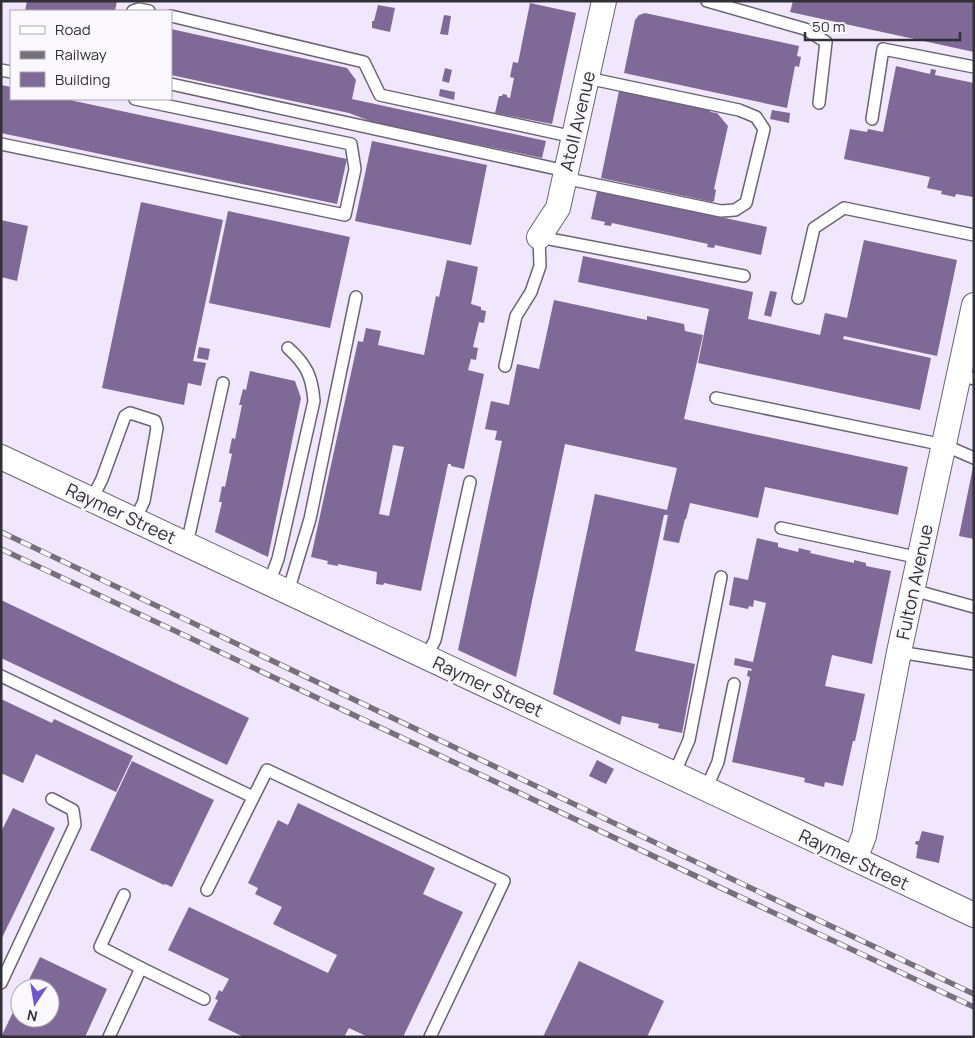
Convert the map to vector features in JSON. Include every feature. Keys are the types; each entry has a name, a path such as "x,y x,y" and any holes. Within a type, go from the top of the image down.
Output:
{"street":[{"name":"Atoll Avenue","path":"539,237 558,208 604,1"},
{"name":"Fulton Avenue","path":"855,859 864,836 899,652 944,445 966,377 973,310"},
{"name":"Raymer Street","path":"1,457 974,916"}],"lane":[{"path":"707,1 805,29 826,42 819,103"},
{"path":"172,16 364,62 380,94 574,137"},
{"path":"872,119 883,49 974,67"},
{"path":"172,84 721,211 735,210 746,203 764,129 756,117 739,110 587,78"},
{"path":"1,144 345,215 355,169 351,144 140,100"},
{"path":"798,298 814,228 844,208 974,235"},
{"path":"505,366 516,316 531,292 540,266 539,237 744,276"},
{"path":"279,588 310,519 356,297"},
{"path":"279,588 282,541 314,401 313,386 309,373 300,358 288,348"},
{"path":"187,544 223,383"},
{"path":"716,398 944,445 974,458"},
{"path":"92,500 102,479 125,416 130,413 150,418 155,421 157,428 144,501 135,520"},
{"path":"426,657 435,640 470,482"},
{"path":"781,528 920,558"},
{"path":"674,774 688,740 721,577"},
{"path":"913,590 974,607"},
{"path":"899,652 974,664"},
{"path":"1,676 253,797"},
{"path":"706,789 718,762 734,684"},
{"path":"207,890 267,770 504,881 430,1037"},
{"path":"1,983 75,825 73,810 52,799"},
{"path":"124,895 100,947 204,999"},
{"path":"109,1037 141,968"}],"building":[{"path":"27,1 117,1 115,10 25,10"},
{"path":"793,1 974,1 974,52 790,12"},
{"path":"530,3 576,13 552,124 495,113 499,96 503,94 510,98 514,78 510,77 513,62 518,63"},
{"path":"378,5 395,8 390,32 372,28 372,21 374,21"},
{"path":"645,13 799,46 797,56 801,57 799,67 795,66 787,108 624,73 635,20 639,15"},
{"path":"444,15 451,16 448,35 440,34"},
{"path":"172,29 347,68 356,80 352,99 546,141 542,158 375,123 349,113 172,75"},
{"path":"896,66 930,74 931,69 936,70 935,75 974,83 973,197 956,194 955,197 941,194 942,191 927,188 930,177 844,159 850,129 867,132 868,129 883,132"},
{"path":"445,68 452,70 449,83 442,81"},
{"path":"1,85 10,87 10,100 70,100 347,159 337,204 1,133"},
{"path":"440,89 455,92 454,100 439,96"},
{"path":"619,91 711,110 710,112 717,113 728,126 714,189 716,190 714,201 601,178"},
{"path":"772,110 790,113 789,123 770,119"},
{"path":"372,141 487,165 471,245 355,221"},
{"path":"597,191 767,227 761,255 715,245 714,248 707,247 708,244 612,223 611,226 604,225 605,222 591,219"},
{"path":"141,202 223,220 193,361 206,363 201,386 188,383 184,405 102,388"},
{"path":"228,211 350,237 330,328 209,303"},
{"path":"1,220 28,226 17,281 1,277"},
{"path":"864,240 957,260 937,356 844,336 843,339 931,358 920,410 698,363 709,309 578,282 583,256 753,292 748,319 820,335 825,313 847,318"},
{"path":"447,260 478,267 471,304 481,307 481,310 486,311 484,323 479,322 473,347 478,348 476,360 471,359 468,370 484,374 464,469 448,464 421,591 384,583 383,585 376,584 377,572 338,564 338,566 327,564 328,561 311,557 358,341 363,342 366,328 381,331 378,345 424,355 436,296 439,297","holes":["393,445 404,447 389,516 379,514"]},
{"path":"770,291 777,292 771,317 764,315"},
{"path":"554,300 647,320 647,316 684,324 685,331 703,335 684,419 908,467 898,515 765,487 758,518 690,503 679,543 663,540 668,515 664,515 635,651 695,664 682,733 658,728 659,724 622,716 620,725 553,694 595,494 667,510 677,468 565,444 516,677 458,650 502,441 495,440 497,431 485,429 491,401 509,405 517,364 539,369"},
{"path":"199,347 210,349 208,360 197,358"},
{"path":"250,371 295,381 301,398 268,557 215,532 222,502 219,502 222,486 225,487 232,454 229,453 232,438 235,439 242,405 239,405 243,389 246,390"},
{"path":"974,468 974,539 959,536"},
{"path":"757,538 778,543 778,547 798,552 799,548 811,551 810,553 854,563 854,560 866,563 866,566 891,571 872,664 832,655 825,686 865,694 843,786 825,782 824,787 804,782 805,778 732,762 750,677 747,676 748,670 751,671 752,669 734,665 735,658 753,662 766,603 754,600 753,607 749,606 748,609 729,605 734,577 748,580"},
{"path":"1,600 249,718 227,765 1,658"},
{"path":"1,699 52,723 54,719 133,756 116,792 36,754 23,783 1,773"},
{"path":"597,760 614,769 606,784 589,776"},
{"path":"132,761 214,800 172,887 90,850"},
{"path":"298,803 435,868 423,894 463,912 403,1037 368,1037 349,1028 344,1037 244,1037 208,1020 218,1000 215,999 219,990 222,992 229,979 168,950 189,907 328,973 337,955 273,924 282,907 255,894 258,888 248,883 278,820 288,825"},
{"path":"13,808 55,828 1,940 1,832"},
{"path":"922,831 944,836 939,863 916,858 918,845 915,844 916,841 919,841"},
{"path":"40,957 107,989 85,1037 1,1037 10,1019 10,1028 60,1028 60,978 30,978"},
{"path":"579,961 664,1001 647,1037 543,1037"}],"railway":[{"path":"1,532 974,994"},
{"path":"1,549 974,1007"}]}
